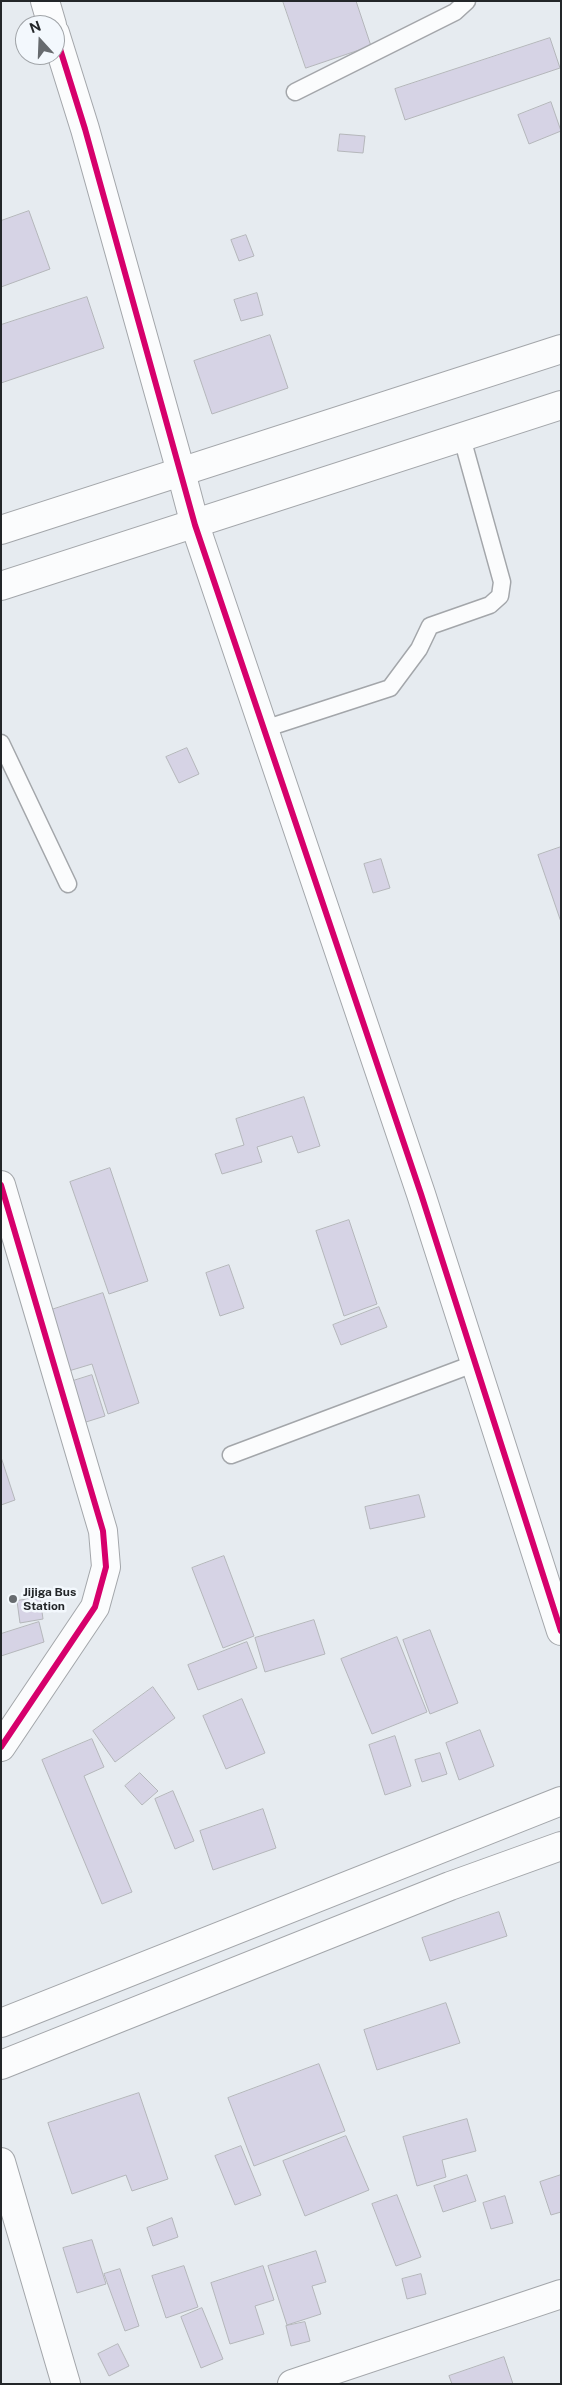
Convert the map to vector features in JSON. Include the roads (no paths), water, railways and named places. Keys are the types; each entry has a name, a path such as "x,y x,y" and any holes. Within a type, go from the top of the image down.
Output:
{"main road":[{"path":"45,1 49,15"},
{"path":"65,65 85,129 195,525 418,1185 561,1631"},
{"path":"1,530 561,349"},
{"path":"1,586 195,525 561,405"},
{"path":"1,1185 103,1531 106,1567 96,1607 1,1747"},
{"path":"1,2023 561,1801"},
{"path":"1,2065 450,1886 561,1846"},
{"path":"1,2162 66,2384"},
{"path":"292,2384 561,2294"}],"lane":[{"path":"295,92 455,12 468,1"},
{"path":"264,729 390,688 419,649 430,626 490,605 500,596 502,582 462,438"},
{"path":"1,743 68,884"},
{"path":"231,1455 476,1363"}],"place":[{"name":"Jijiga Bus Station","path":"13,1599"}]}
